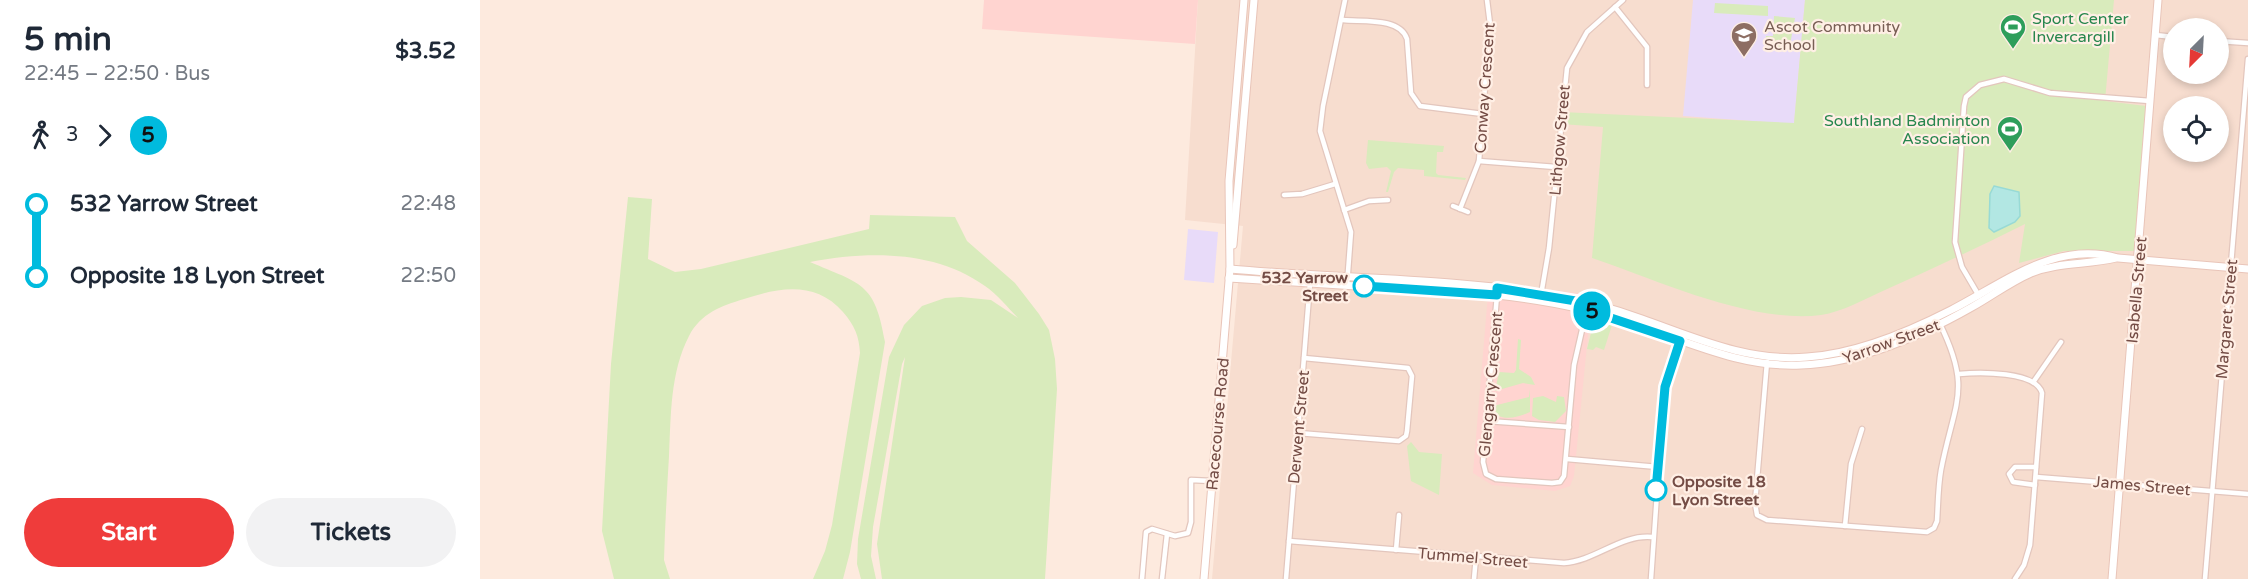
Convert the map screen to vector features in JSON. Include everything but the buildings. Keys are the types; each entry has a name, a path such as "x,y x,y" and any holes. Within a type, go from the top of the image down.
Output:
{"street":[{"name":"Racecourse Road","path":"1230,269 1228,219 1245,0"},
{"name":"Racecourse Road","path":"1204,579 1254,0"},
{"path":"1345,0 1343,20 1320,128 1351,235 1348,281"},
{"name":"Conway Crescent","path":"1460,209 1479,161 1490,24 1487,0"},
{"name":"Lithgow Street","path":"1541,297 1549,248 1562,91 1569,62 1587,32 1623,0"},
{"name":"Isabella Street","path":"2112,579 2158,0"},
{"path":"1615,7 1647,47 1647,85"},
{"path":"1343,20 1391,24 1405,32 1412,97 1419,106 1483,114"},
{"path":"2155,35 2163,36"},
{"path":"2229,42 2248,43"},
{"name":"Margaret Street","path":"2205,579 2248,59"},
{"path":"1980,298 1962,267 1955,242 1964,103 1969,94 1984,83 2004,79 2050,93 2150,101"},
{"path":"1233,141 1242,141"},
{"path":"1479,161 1556,168"},
{"path":"1284,195 1309,192 1335,184"},
{"path":"1344,210 1369,201 1388,200"},
{"path":"1453,206 1468,212"},
{"name":"Yarrow Street","path":"1229,278 1348,281 1497,291 1541,297 1587,306 1682,337 1720,355 1800,365 1831,362 1884,346 2041,270 2118,258 2248,269"},
{"name":"Yarrow Street","path":"1230,269 1310,279"},
{"name":"Derwent Street","path":"1286,579 1310,279"},
{"name":"Glengarry Crescent","path":"1497,291 1483,462 1489,476 1556,483 1564,476 1575,359 1587,306"},
{"path":"1767,360 1755,503 1757,515 1767,520 1921,532 1934,528 1942,467 1959,398 1959,374 1953,351 1939,320"},
{"path":"1650,579 1665,387 1682,337"},
{"path":"2034,381 2061,342"},
{"path":"1298,433 1399,441 1404,439 1407,431 1412,376 1408,368 1304,358"},
{"path":"1959,374 2021,377 2034,381 2041,388 2029,552 2015,579"},
{"path":"1487,421 1569,427"},
{"path":"1845,526 1851,464 1862,429"},
{"path":"1567,459 1658,467"},
{"path":"2035,485 2013,482 2009,474 2015,467 2036,467"},
{"name":"James Street","path":"2036,477 2248,494"},
{"path":"1142,579 1146,532 1152,529 1181,536 1189,531 1191,480 1212,481"},
{"path":"1396,550 1399,515"},
{"path":"1162,579 1167,534"},
{"name":"Tummel Street","path":"1289,541 1570,563 1636,537 1652,537"},
{"path":"1474,579 1476,557"}],"shaded area":[{"path":"984,0 1198,0 1195,44 982,29"},
{"path":"1198,0 2248,0 2248,579 1212,579 1243,226 1185,220"},
{"name":"Ascot Community School","path":"1693,0 1805,0 1794,124 1683,116"},
{"path":"1188,229 1218,232 1214,283 1184,280"},
{"path":"1489,282 1592,295 1574,476 1570,486 1555,491 1492,485 1473,473"}],"green space":[{"path":"1805,0 2114,0 2105,101 2146,106 2136,251 2064,251 2019,263 2025,224 1845,308 1821,315 1794,316 1735,307 1592,258 1603,127 1561,124 1562,112 1794,123"},
{"path":"1715,3 1768,6 1768,16 1714,13"},
{"path":"1774,16 1795,18 1789,50 1765,48 1766,36 1773,36"},
{"path":"1368,140 1444,146 1443,152 1437,152 1436,173 1466,178 1465,180 1424,176 1424,170 1398,168 1386,192 1391,171 1387,167 1369,169 1366,163"},
{"path":"628,197 652,199 648,259 675,272 701,269 869,229 870,215 955,217 967,241 1015,283 1049,330 1055,359 1057,389 1045,579 882,579 877,544 905,357 873,527 871,556 876,579 861,579 857,564 858,539 889,357 904,325 922,306 945,298 961,297 991,300 1018,318 989,289 966,274 923,260 878,255 810,262 842,275 863,288 876,307 885,342 850,552 843,579 813,579 825,551 832,525 860,353 859,341 851,322 832,302 821,295 797,289 757,295 727,304 706,316 694,328 678,365 670,425 664,560 670,579 614,579 602,531 611,364"},
{"path":"1594,321 1612,325 1604,350 1596,347 1593,350 1587,349"},
{"path":"1518,339 1521,340 1519,369 1531,377 1535,385 1523,383 1495,391 1499,372 1514,373 1516,370"},
{"path":"1530,389 1530,412 1506,418 1493,412 1493,406 1529,397"},
{"path":"1543,396 1556,402 1557,396 1564,397 1566,411 1555,422 1539,420 1532,416 1533,398"},
{"path":"1411,442 1419,452 1442,454 1439,495 1411,481 1407,446"}],"water":[{"path":"1994,186 2019,192 2020,216 2015,222 1994,232 1989,228 1990,194"}],"bus line":[{"name":"5","path":"1364,286 1497,295 1497,288 1556,296 1588,303 1587,310 1680,341 1665,387 1656,490"}],"place":[{"name":"Sport Center Invercargill","path":"2013,50"},
{"name":"Ascot Community School","path":"1744,58"},
{"name":"Southland Badminton Association","path":"2010,152"},
{"name":"532 Yarrow Street","path":"1364,286"},
{"name":"Opposite 18 Lyon Street","path":"1656,490"}]}
